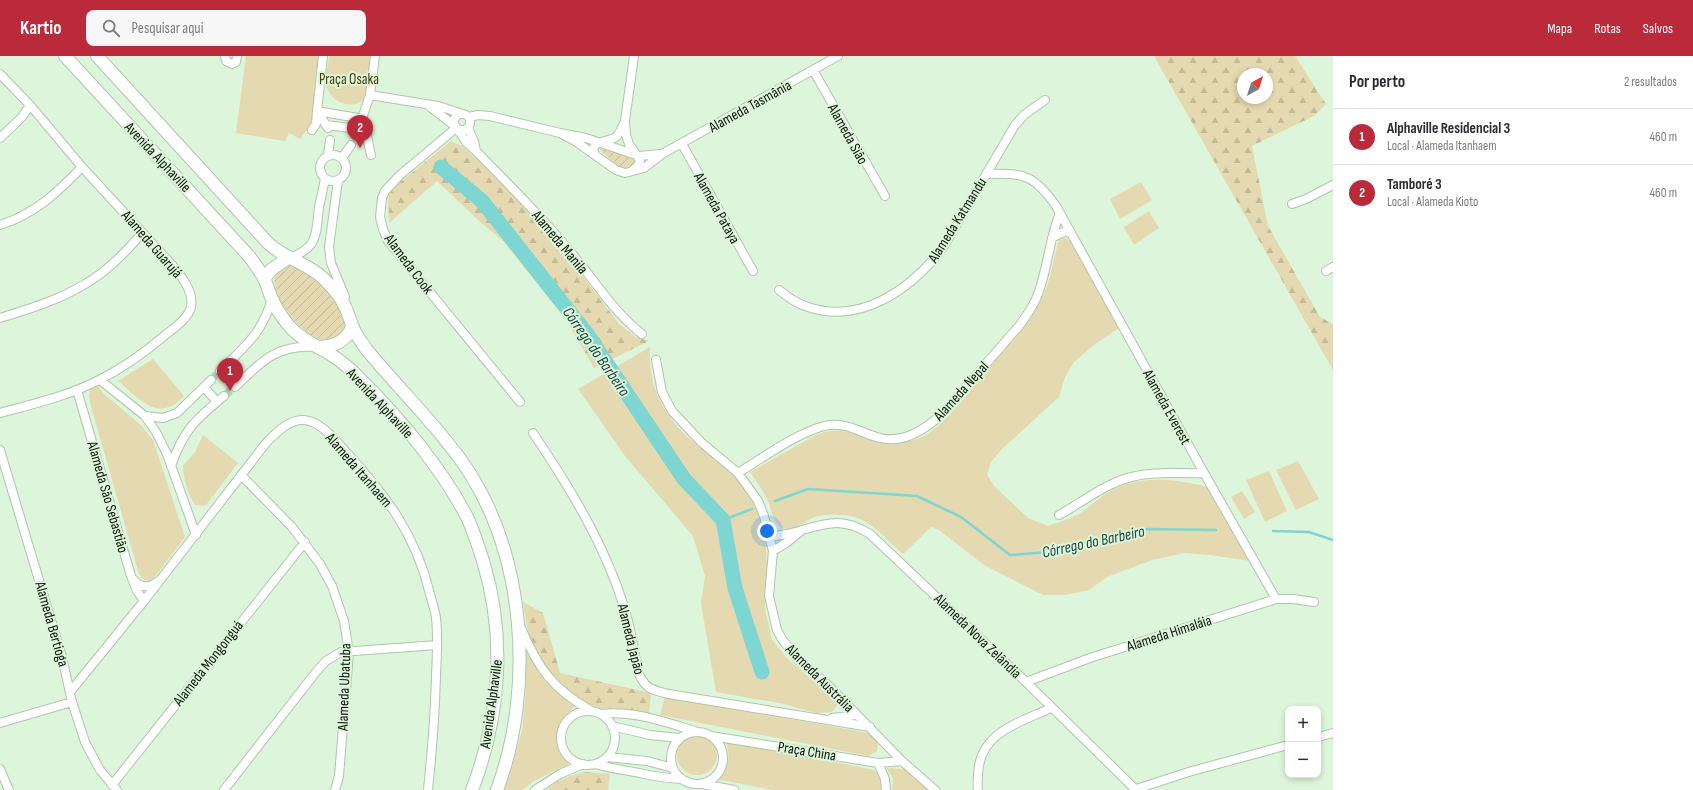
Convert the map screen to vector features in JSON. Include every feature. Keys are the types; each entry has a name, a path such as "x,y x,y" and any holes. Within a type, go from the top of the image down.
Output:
{"main road":[{"name":"Avenida Alphaville","path":"65,56 238,244 257,267 283,318 293,331 314,347 329,354 351,370 380,399 440,473 467,518 477,542 489,581 495,608 498,633 498,662 488,740 481,768 472,790"},
{"name":"Avenida Alphaville","path":"97,56 275,250 288,258 311,268 334,289 342,301 352,326 367,349 445,440 463,464 479,490 492,517 507,563 518,622 520,650 516,713 504,770 497,790"},
{"path":"264,279 272,269 288,258"},
{"path":"314,347 324,347 337,344 347,336 352,326"}],"street":[{"path":"223,57 227,62 232,64 236,62 238,56"},
{"path":"312,130 316,124 323,56"},
{"path":"317,110 327,126 357,132 370,95 375,56"},
{"path":"632,172 639,164 639,156 627,139 625,121 634,56"},
{"name":"Alameda Tasmânia","path":"560,133 575,141 616,170 625,173 632,172 644,168 662,154 838,56"},
{"name":"Alameda Sião","path":"813,70 885,196"},
{"name":"Alameda Guarujá","path":"0,74 30,105 82,167 182,276 191,298 190,308 186,317 145,351 100,380 50,399 0,413"},
{"path":"370,95 425,104 448,108 460,114 466,114 469,123 464,130 456,128 436,110 425,104"},
{"name":"Alameda Katmandu","path":"779,290 792,300 807,307 838,312 857,310 876,304 898,291 931,264 944,246 1015,126 1024,115 1045,100"},
{"path":"0,138 22,118 30,105"},
{"path":"317,110 361,119"},
{"path":"456,128 454,119 460,114"},
{"name":"Alameda Tasmânia","path":"469,123 484,116 586,138 639,156 662,154"},
{"path":"361,119 371,155"},
{"path":"595,155 593,149 594,146 601,142 611,141 616,138 625,121"},
{"name":"Alameda Manila","path":"469,123 476,151"},
{"name":"Alameda Manila","path":"456,128 466,142 547,225 578,261 614,309 625,321 642,334"},
{"name":"Alameda Cook","path":"456,128 400,175 385,191 380,208 381,224 388,241 520,402"},
{"path":"328,155 330,140"},
{"name":"Alameda Pataya","path":"682,144 753,270"},
{"path":"342,158 351,145"},
{"path":"328,155 335,155 342,158 346,166 345,174 338,180 329,181 325,179 320,173 321,161 328,155"},
{"path":"0,225 29,212 47,201 82,167"},
{"name":"Alameda Everest","path":"987,174 1012,173 1031,178 1048,194 1276,599"},
{"path":"288,258 299,254 313,243 317,229 325,179"},
{"path":"338,180 329,247 331,263 351,314 352,326"},
{"path":"1292,204 1306,199 1333,185"},
{"name":"Alameda Nepal","path":"738,473 800,436 825,426 851,427 880,438 892,439 904,438 918,432 933,422 943,413 1019,326 1029,312 1039,293 1055,226 1060,213"},
{"path":"1052,238 1069,231"},
{"path":"0,318 62,297 86,284 112,264 142,233"},
{"path":"272,298 268,313 255,336 223,368 237,384 272,354 287,348 300,346 314,347"},
{"name":"Alameda Austrália","path":"656,360 662,392 672,412 695,436 738,473 758,502 764,516 772,551 769,596 777,630 789,649 798,660 828,685 902,761 935,790"},
{"path":"100,380 145,416 162,443 196,535"},
{"path":"145,416 163,418 177,413 211,380"},
{"path":"204,387 217,402"},
{"name":"Alameda São Sebastião","path":"77,390 136,591 144,601"},
{"path":"171,466 180,441 192,424 224,396"},
{"name":"Alameda Itanhaem","path":"70,692 196,535 266,443 280,430 290,424 302,420 309,421 321,427 335,440 372,481 397,513 412,540 425,571 436,617 437,645 435,706 428,790"},
{"name":"Alameda Japão","path":"533,433 549,456 590,526 614,577 625,608 638,672 642,682 648,687 669,694 870,728"},
{"name":"Alameda Bertioga","path":"0,450 62,657 72,702 85,742 100,770 115,787"},
{"path":"1059,515 1123,479 1150,474 1204,473"},
{"name":"Alameda Ubatuba","path":"241,475 268,501 305,542 320,564 332,586 344,621 349,652 339,776 335,790"},
{"name":"Alameda Nova Zelândia","path":"769,537 801,531 834,522 858,526 870,534 1026,682 1136,790"},
{"name":"Alameda Nova Zelândia","path":"772,551 786,543 801,531"},
{"name":"Alameda Mongonguá","path":"115,787 305,542"},
{"path":"132,578 135,582 145,587 149,587 160,580"},
{"name":"Alameda Himaláia","path":"1026,682 1090,658 1276,599 1293,599 1314,602"},
{"name":"Praça China","path":"518,622 537,661 553,682 565,694 608,719 612,726"},
{"path":"224,790 326,661 341,652 437,645"},
{"path":"0,723 72,702"},
{"path":"977,789 980,759 989,743 995,736 1009,727 1051,708"},
{"name":"Praça China","path":"583,764 574,761 567,754 561,737 563,728 571,717 584,711 652,719 712,736 878,763 902,761"},
{"name":"Alameda Japão","path":"822,719 857,715"},
{"path":"612,726 650,735 679,738"},
{"path":"595,764 607,757 612,750 615,742 615,734 612,726"},
{"path":"682,779 673,768 671,754 679,738 688,733 696,732"},
{"path":"1321,736 1333,733"},
{"path":"702,784 711,780 718,774 722,766 722,749 712,736"},
{"path":"1136,790 1192,771 1285,746"},
{"path":"607,757 647,761 673,768"},
{"path":"878,763 885,779 886,790"},
{"path":"535,790 560,774 583,764 595,764 611,769 656,777 682,779 734,790"},
{"path":"0,769 9,790"}],"green space":[{"path":"246,56 321,56 312,124 300,139 289,133 285,141 236,133"},
{"name":"Praça Osaka","path":"330,56 373,56 367,93 362,101 350,105 344,104 333,97 329,92 326,79"},
{"path":"1154,56 1295,56 1326,104 1314,116 1252,146 1268,226 1320,317 1333,324 1333,370"},
{"path":"451,141 462,146 496,177 547,229 619,324 636,337 649,341 594,368 565,318 504,242 437,181 389,223 388,192"},
{"path":"598,148 607,149 636,160 636,164 626,168 618,166"},
{"path":"1141,182 1152,200 1120,219 1110,199"},
{"path":"1149,211 1159,228 1134,245 1124,227"},
{"path":"1062,237 1068,239 1073,244 1119,328 1095,344 1074,362 1065,377 1059,397 1002,449 991,462 987,475 995,487 1028,518 1048,526 1078,514 1114,489 1137,482 1148,480 1172,480 1207,487 1250,561 1184,553 1152,560 1107,577 1089,590 1065,595 1043,595 984,565 939,530 931,527 903,554 872,526 856,517 845,515 818,516 788,530 779,526 773,517 767,498 750,472 814,436 827,432 848,432 889,443 910,441 929,433 947,418 1031,318 1045,291 1059,240"},
{"path":"288,265 295,266 311,275 331,294 342,311 346,324 341,337 332,341 321,340 311,335 292,318 278,296 275,286 276,275"},
{"path":"650,347 650,362 655,389 667,413 685,434 734,476 752,499 759,515 765,541 767,567 765,609 771,638 785,656 834,697 838,704 832,712 816,713 779,703 716,692 701,603 705,576 693,536 625,456 578,389"},
{"path":"153,359 184,396 175,404 166,408 150,406 118,381"},
{"path":"98,386 104,394 141,425 153,440 185,537 155,577 150,581 144,580 139,574 90,403 89,395 91,389"},
{"path":"203,435 238,463 205,506 195,505 192,501 183,471 183,466 195,452"},
{"path":"1298,461 1319,499 1296,510 1276,470"},
{"path":"1269,471 1287,511 1265,522 1246,480"},
{"path":"1242,491 1255,512 1244,519 1231,497"},
{"path":"523,602 543,613 560,673 651,693 649,715 616,709 598,708 578,698 562,686 537,656 529,638"},
{"path":"522,638 539,672 557,692 574,706 558,731 560,754 571,763 534,781 522,790 504,790 522,731 526,689"},
{"path":"665,697 869,733 878,744 877,751 869,756 660,715"},
{"path":"701,735 708,738 714,744 717,755 716,763 708,772 701,775 693,775 686,772 678,763 677,751 680,744 689,736"},
{"path":"725,740 874,770 881,781 881,790 773,790 716,779 727,767 728,751"},
{"path":"886,768 905,769 928,790 892,790 893,778"},
{"path":"585,772 610,774 608,790 547,790 565,778"}],"waterway":[{"name":"Córrego do Barbeiro","path":"441,167 482,201 587,334 684,479 723,520 735,588 762,672"},
{"name":"Córrego do Barbeiro","path":"775,501 808,489 917,496 961,517 1010,555 1062,551 1148,529 1216,530"},
{"name":"Córrego do Barbeiro","path":"723,520 752,509"},
{"name":"Córrego do Barbeiro","path":"1273,531 1309,532 1333,540"}],"tunnel":[{"path":"211,380 220,371"},
{"path":"224,396 235,387"}],"place":[{"name":"Tamboré 3","path":"360,148"},
{"name":"Alphaville Residencial 3","path":"230,391"}]}
